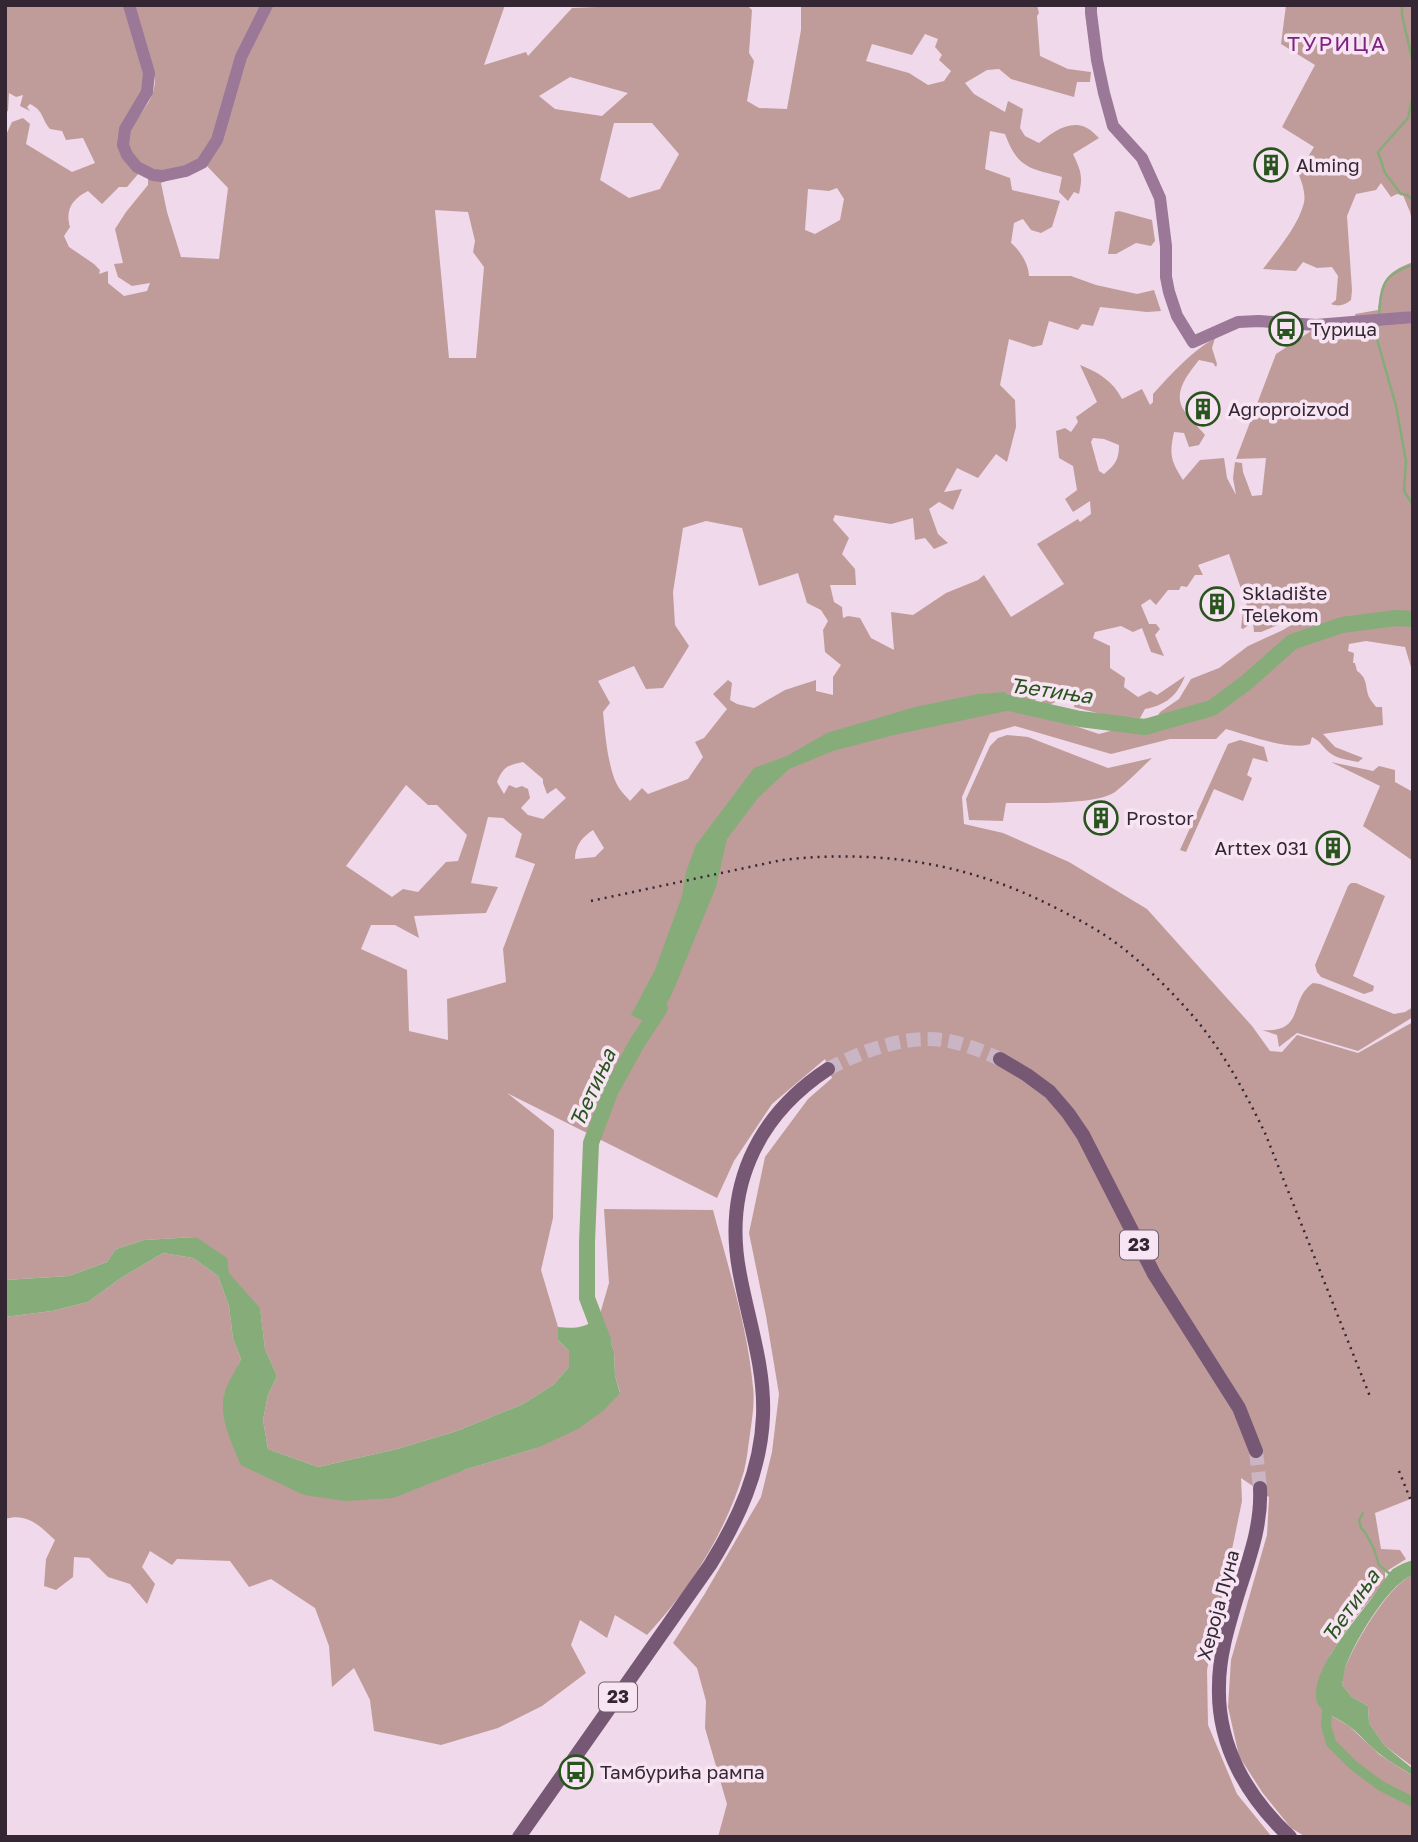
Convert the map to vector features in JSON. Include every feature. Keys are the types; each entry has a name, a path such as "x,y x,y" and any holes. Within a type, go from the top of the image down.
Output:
{"main road":[{"name":"23","path":"1000,1059 1050,1093 1083,1135 1154,1274 1239,1408 1256,1451"},
{"name":"23","path":"519,1837 710,1565 743,1505 760,1446 763,1402 759,1360 738,1265 735,1233 737,1210 747,1167 763,1133 793,1096 828,1069"},
{"name":"Хероја Луна","path":"1260,1488 1259,1520 1253,1546 1224,1643 1219,1701 1227,1742 1242,1777 1261,1805 1290,1837"}],"street":[{"path":"129,5 149,73 147,92 125,129 123,145 137,167 153,175 162,176 186,171 202,163 217,140 241,57 267,5"},
{"path":"1091,5 1097,60 1113,126 1142,158 1160,198 1169,292 1177,316 1193,342 1238,322 1316,325 1413,317"}],"shaded area":[{"path":"5,5 125,5 146,84 120,129 139,173 127,187 119,187 102,204 88,191 78,198 69,210 70,227 64,236 69,247 94,264 100,270 99,274 108,271 108,283 124,296 147,291 150,283 132,286 118,277 114,264 123,263 115,229 148,185 148,169 134,156 128,145 128,135 153,93 155,80 134,5 505,5 484,65 526,52 528,56 572,8 598,5 747,5 752,10 749,53 754,61 747,101 759,108 787,109 801,30 801,5 1037,5 1040,56 1068,69 1091,72 1090,82 1077,82 1074,97 1011,79 999,69 987,70 965,83 974,94 1005,112 1008,101 1023,109 1020,128 1025,136 1039,143 1060,129 1072,125 1087,128 1099,138 1073,154 1081,183 1079,194 1074,192 1068,201 1059,192 1062,177 1026,165 1015,154 1005,134 990,131 985,169 1010,178 1012,190 1060,201 1052,227 1041,233 1031,230 1023,219 1014,223 1011,243 1023,258 1029,276 1071,276 1096,285 1137,294 1154,290 1161,311 1100,307 1093,326 1082,324 1078,330 1049,321 1042,345 1033,347 1009,339 1000,385 1015,400 1016,427 1007,462 996,454 978,478 957,468 944,492 962,489 953,510 939,502 929,509 938,534 948,543 934,549 925,538 915,540 913,518 891,524 835,515 833,520 849,538 842,554 855,569 856,585 830,585 834,602 842,607 843,618 860,618 871,638 894,650 891,612 913,615 946,593 984,575 1011,617 1064,584 1037,544 1091,514 1090,501 1073,512 1065,499 1077,490 1073,466 1059,458 1056,431 1065,428 1071,432 1078,422 1076,417 1097,402 1080,365 1104,378 1122,399 1142,389 1150,405 1153,402 1153,394 1174,371 1215,338 1212,348 1216,367 1213,363 1199,360 1184,382 1180,394 1182,407 1205,435 1199,445 1189,447 1184,433 1174,432 1171,452 1174,463 1183,480 1200,460 1224,458 1227,478 1236,495 1233,478 1235,462 1242,463 1252,496 1262,495 1266,458 1236,459 1276,354 1314,329 1413,320 1413,674 1405,647 1366,641 1349,644 1348,651 1354,653 1353,663 1365,680 1369,697 1376,707 1382,707 1383,725 1323,734 1335,747 1363,758 1358,762 1336,757 1312,737 1310,744 1302,746 1269,741 1226,729 1216,739 1170,739 1111,754 1015,726 990,733 962,797 964,824 1003,833 1069,862 1147,909 1252,1026 1270,1051 1282,1052 1297,1035 1358,1053 1413,1022 1413,1498 1375,1513 1381,1549 1400,1550 1406,1559 1385,1570 1385,1581 1330,1655 1323,1711 1349,1726 1380,1755 1413,1776 1413,1837 1306,1837 1291,1828 1262,1792 1239,1756 1228,1707 1231,1660 1267,1535 1269,1497 1241,1478 1242,1501 1207,1670 1208,1725 1237,1794 1272,1837 718,1837 727,1804 705,1728 706,1701 697,1668 673,1643 761,1497 772,1452 779,1394 749,1233 765,1157 808,1099 832,1078 825,1059 772,1104 734,1161 717,1198 507,1093 554,1130 553,1218 541,1270 558,1327 558,1340 569,1351 569,1367 553,1385 523,1404 457,1431 397,1449 318,1467 268,1449 263,1420 268,1395 277,1376 265,1349 260,1309 196,1237 144,1240 116,1249 107,1262 69,1276 5,1280 5,137 12,122 23,118 30,124 26,144 72,172 95,163 83,138 66,140 62,131 50,129 35,107 30,104 27,107 30,111 20,106 23,95 16,97 9,93 8,111 5,112","holes":["925,34 938,39 935,47 942,55 939,60 951,71 944,81 928,85 909,73 866,61 872,44 912,55","570,77 628,93 602,116 555,109 539,96","614,123 652,123 679,154 660,189 629,198 600,180","206,165 228,188 219,259 181,257 161,183","837,188 844,199 840,220 815,234 805,230 808,189 829,191","435,210 468,212 475,241 473,252 484,267 476,358 449,358","1093,438 1119,445 1116,462 1104,474 1099,471 1091,442","706,521 742,528 759,586 798,573 807,603 821,610 828,621 823,630 825,652 841,665 833,677 833,695 816,691 816,680 785,690 754,708 730,700 732,683 728,680 713,694 727,709 704,738 695,742 703,757 688,779 648,794 642,788 630,801 619,788 612,772 603,712 610,703 598,681 634,666 646,689 663,688 689,646 675,625 673,592 683,528","1229,554 1248,609 1243,611 1243,629 1253,622 1254,632 1261,632 1311,613 1248,646 1219,668 1191,679 1179,699 1160,712 1156,719 1099,734 1036,713 1035,691 1051,696 1040,703 1049,705 1064,698 1075,701 1074,707 1112,717 1140,718 1145,709 1170,698 1185,676 1157,695 1150,691 1138,697 1124,687 1125,678 1110,668 1110,646 1093,638 1095,632 1121,626 1133,632 1142,628 1151,652 1164,656 1155,635 1160,629 1156,624 1149,624 1141,605 1150,599 1156,605 1168,590 1187,587 1195,575 1203,575 1198,565","523,762 543,779 547,794 556,788 566,798 543,819 528,815 521,808 530,798 528,789 509,785 504,794 497,782 501,773 513,764","406,785 428,805 437,805 467,835 458,861 446,862 418,892 403,889 392,897 346,866","488,817 503,818 522,834 515,857 535,864 503,949 506,982 447,999 448,1040 409,1031 407,970 361,949 371,925 395,925 419,938 414,916 486,913 498,887 471,883","593,830 604,848 595,857 575,859 582,839"]},
{"path":"1286,5 1413,5 1413,225 1403,195 1391,197 1381,183 1376,190 1356,194 1347,216 1351,300 1342,305 1331,304 1336,300 1338,276 1332,267 1317,268 1303,262 1296,271 1263,269 1300,215 1304,198 1298,173 1314,147 1282,127 1315,65 1281,44"},
{"path":"1115,212 1152,220 1155,241 1151,246 1136,243 1116,254 1108,254"},
{"path":"1413,262 1413,311 1356,318 1355,314 1378,310 1386,280 1396,270"},
{"path":"1005,692 1011,710 833,751 789,769 758,798 727,839 716,887 671,996 652,1025 631,1015 655,970 682,896 686,872 696,845 754,768 787,756 827,733 915,707 978,694"},
{"path":"1007,735 1028,737 1108,768 1152,758 1120,788 1106,796 1063,802 1006,803 1003,821 969,820 966,799 990,746 998,738"},
{"path":"1240,740 1264,747 1268,762 1253,758 1247,775 1252,778 1243,801 1214,789 1186,852 1180,850 1228,744"},
{"path":"1331,762 1373,771 1379,766 1395,770 1395,782 1413,792 1413,861 1363,826 1380,786"},
{"path":"1351,883 1385,896 1353,976 1374,986 1373,991 1364,994 1321,977 1315,965"},
{"path":"1313,983 1394,1014 1413,1007 1413,1017 1358,1051 1297,1033 1279,1047 1277,1035 1262,1030 1276,1030 1291,1021 1305,990"},
{"path":"604,1209 713,1210 747,1343 754,1393 752,1416 745,1466 736,1494 717,1538 678,1599 647,1635 615,1615 607,1638 580,1620 571,1645 586,1673 542,1706 498,1728 441,1745 374,1731 370,1700 354,1668 332,1687 329,1646 315,1608 271,1579 249,1587 230,1561 177,1559 172,1565 150,1551 142,1567 155,1584 147,1604 130,1584 108,1577 89,1558 74,1557 73,1577 56,1590 44,1586 46,1559 55,1540 27,1519 5,1519 5,1317 52,1311 88,1302 163,1253 193,1258 218,1276 229,1306 233,1339 241,1359 224,1395 304,1495 464,1470 537,1448 620,1392 615,1376 614,1351 600,1314 609,1283"},
{"path":"196,1237 227,1258 229,1273 260,1308 265,1349 277,1376 268,1395 263,1420 268,1449 318,1467 397,1449 457,1431 523,1404 553,1385 569,1367 569,1351 558,1340 558,1327 581,1326 600,1314 614,1351 615,1376 620,1393 603,1411 578,1429 537,1448 464,1470 393,1498 345,1501 304,1495 241,1465 227,1431 223,1413 225,1390 241,1359 233,1339 229,1306 218,1276 193,1258 163,1253 88,1302 52,1311 5,1317 5,1280 69,1276 107,1262 116,1249 144,1240"},
{"path":"1413,1560 1413,1575 1393,1590 1363,1631 1349,1658 1342,1685 1352,1697 1368,1706 1369,1723 1385,1746 1413,1769 1413,1776 1381,1755 1349,1726 1328,1714 1319,1706 1316,1695 1324,1666 1343,1635 1391,1571"},
{"path":"1413,1575 1413,1767 1385,1746 1369,1723 1368,1706 1352,1697 1342,1685 1344,1671 1373,1616 1394,1590"}],"waterway":[{"path":"1402,5 1413,63"},
{"path":"1413,96 1408,118 1378,152 1385,173 1401,194 1413,200"},
{"path":"1379,317 1385,284 1394,273 1413,265"},
{"path":"1378,324 1377,339 1396,406 1406,461 1404,491 1413,505"},
{"name":"Ђетиња","path":"987,705 1005,702 1080,719 1145,727 1212,708 1247,682 1292,642 1342,625 1396,618 1413,619"},
{"name":"Ђетиња","path":"603,1340 587,1298 591,1143 610,1092 660,1008"},
{"path":"1363,1513 1359,1520 1361,1528 1374,1549 1379,1565 1390,1574"},
{"path":"1328,1699 1326,1726 1331,1743 1353,1765 1381,1786 1413,1802"}],"tunnel":[{"path":"828,1069 884,1046 928,1039 950,1041 1000,1059"},
{"path":"1256,1451 1260,1488"}],"railway":[{"path":"591,901 782,860 818,857 889,858 957,870 990,880 1056,908 1100,932 1133,957 1177,998 1204,1029 1233,1072 1265,1133 1371,1399"},
{"path":"1399,1471 1413,1506"}],"place":[{"name":"Alming","path":"1271,165"},
{"name":"Турица","path":"1286,329"},
{"name":"Agroproizvod","path":"1203,409"},
{"name":"Skladište Telekom","path":"1217,604"},
{"name":"Prostor","path":"1101,818"},
{"name":"Arttex 031","path":"1333,848"},
{"name":"Тамбурића рампа","path":"576,1772"}],"district":[{"name":"ТУРИЦА","path":"1337,44"}]}
